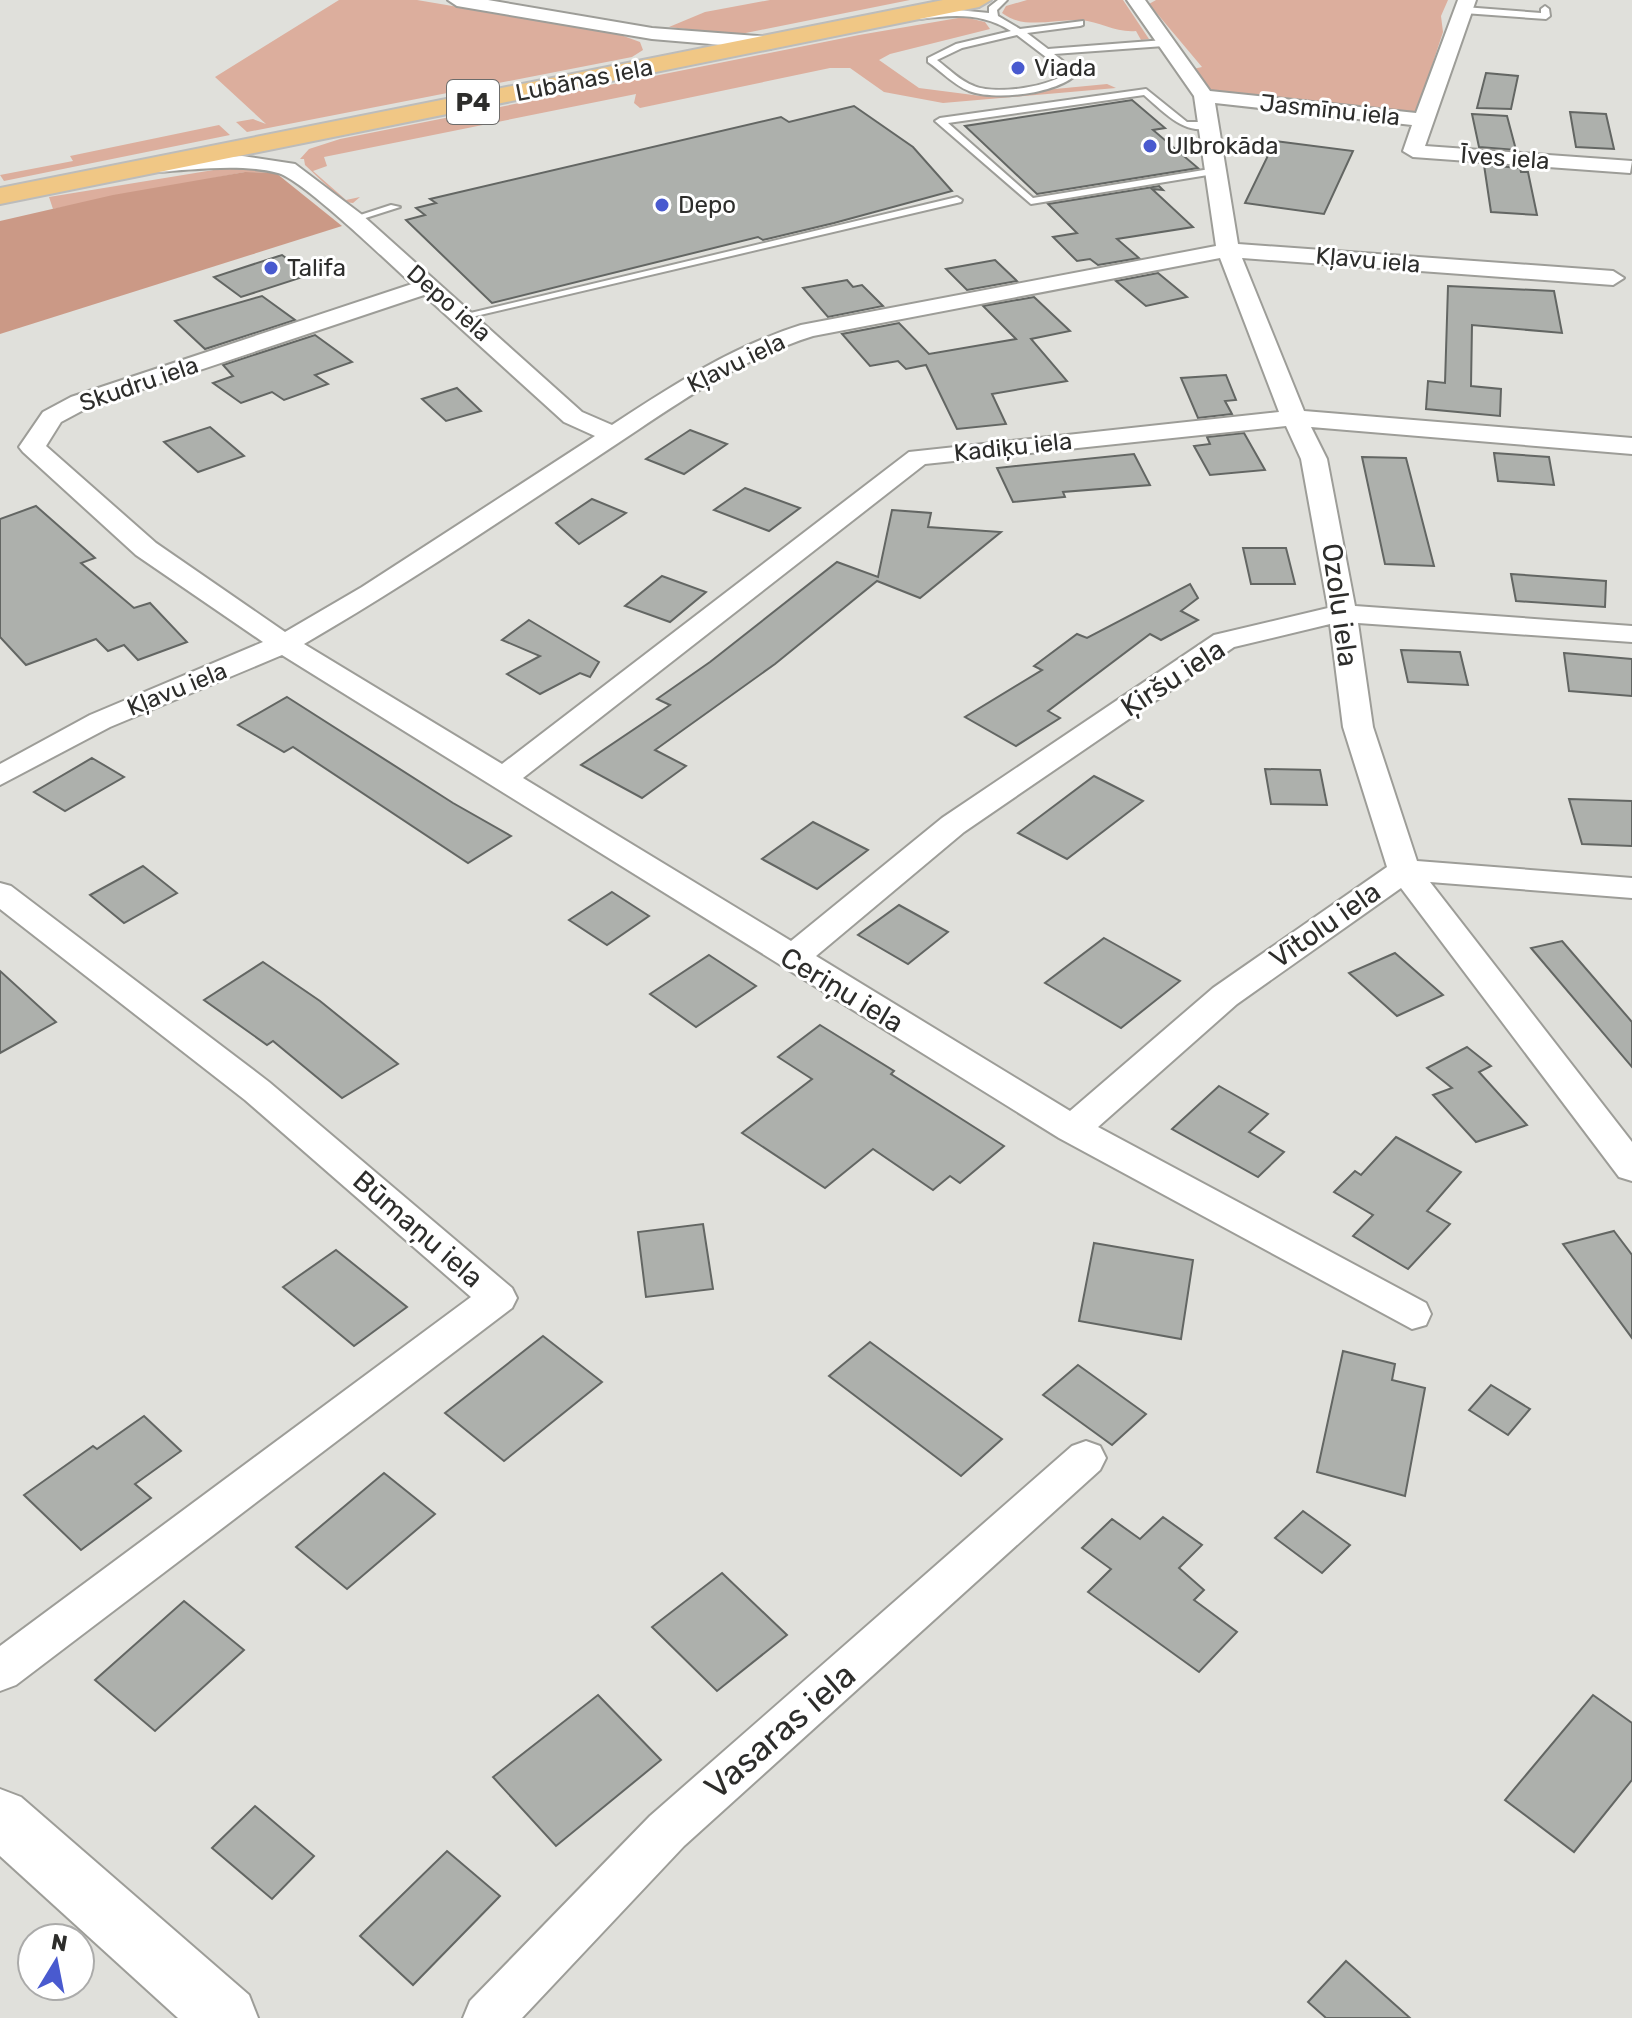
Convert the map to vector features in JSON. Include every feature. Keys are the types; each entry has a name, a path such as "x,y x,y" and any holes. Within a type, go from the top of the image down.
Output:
{"main road":[{"name":"Lubānas iela","path":"0,196 889,18 986,9"}],"street":[{"path":"457,0 650,34 720,42 770,43"},
{"name":"Ozolu iela","path":"1136,0 1204,96 1211,125 1228,250 1294,418 1314,459 1333,547 1358,727 1404,870 1632,1168"},
{"name":"Jasmīnu iela","path":"1204,96 1424,120 1466,5"},
{"path":"623,72 652,61 661,48 660,41 650,34"},
{"name":"Īves iela","path":"1424,120 1413,151 1630,167"},
{"path":"154,166 242,162 288,168 305,143 323,132"},
{"name":"Depo iela","path":"288,168 353,219 573,417 611,434"},
{"name":"Kļavu iela","path":"0,776 100,721 284,644 372,593 611,434 716,369 764,344 809,330 1228,250 1613,278"},
{"name":"Skudru iela","path":"284,644 146,549 32,447 52,417 80,402 429,286"},
{"name":"Kadiķu iela","path":"502,779 918,457 1294,418 1632,446"},
{"name":"Ķiršu iela","path":"791,959 953,825 1224,641 1341,613 1632,634"},
{"name":"Ceriņu iela","path":"284,644 791,959 1072,1129 1412,1314"},
{"name":"Vītolu iela","path":"1072,1129 1225,996 1404,870 1632,888"},
{"name":"Būmaņu iela","path":"0,893 257,1091 498,1298 0,1671"},
{"name":"Vasaras iela","path":"488,2018 667,1831 1086,1458"},
{"path":"0,1817 226,2018"}],"lane":[{"path":"986,9 992,9 1003,0"},
{"path":"1466,5 1546,16 1545,9"},
{"path":"986,9 1016,33 1073,73 1067,81 1052,87 973,90 931,60 941,51 1016,33 1080,23"},
{"path":"1046,27 1059,31"},
{"path":"1089,40 1113,47"},
{"path":"1044,52 1164,43"},
{"path":"1211,125 1185,125 1146,92 940,121 1031,201 1216,171"},
{"path":"463,316 957,200"},
{"path":"353,219 395,207"}],"shaded area":[{"path":"339,0 417,0 618,34 640,42 643,50 632,57 247,132 236,122 253,119 266,124 215,77"},
{"path":"770,0 910,0 736,35 669,27 705,12"},
{"path":"1027,0 1123,0 1149,39 1141,40 1136,31 1088,21 1030,22 1002,13 1006,6"},
{"path":"1156,0 1448,0 1441,16 1443,32 1417,111 1405,114 1209,91 1193,69 1202,67 1149,4"},
{"path":"964,17 985,22 990,29 890,54 879,60 919,88 981,96 1107,84 1116,88 943,103 884,92 850,68 830,68 640,108 634,103 636,94 324,157 327,166 313,171 346,200 360,197 353,203 344,202 305,165 304,159 300,159 309,149 340,139 859,35"},
{"path":"219,125 230,135 4,181 0,175 73,161 70,156"},
{"path":"244,165 276,173 245,172 53,209 49,197"},
{"path":"245,172 276,173 342,226 0,334 0,221 113,195"}],"building":[{"path":"1486,73 1518,76 1511,109 1477,108"},
{"path":"1132,100 1165,128 1153,130 1198,168 1037,194 965,126"},
{"name":"Depo","path":"854,106 913,147 952,191 834,223 763,240 758,237 492,303 406,220 425,215 416,208 436,203 430,199 781,117 789,122"},
{"path":"1570,112 1606,114 1614,149 1576,147"},
{"path":"1472,114 1507,116 1516,150 1479,147"},
{"path":"1275,141 1353,151 1324,214 1245,203"},
{"path":"1484,165 1520,168 1521,172 1528,172 1537,215 1491,212"},
{"path":"1159,186 1163,190 1152,189 1193,227 1117,239 1139,258 1098,265 1090,259 1077,261 1053,237 1077,233 1048,204"},
{"name":"Talifa","path":"282,255 309,275 241,297 214,277"},
{"path":"995,260 1017,281 967,290 946,269"},
{"path":"1158,273 1187,297 1146,306 1116,281"},
{"path":"847,280 853,287 862,285 883,306 828,317 803,288"},
{"path":"1448,286 1554,291 1562,333 1472,325 1471,386 1501,389 1500,416 1426,409 1428,381 1445,383"},
{"path":"262,296 295,320 205,349 175,321"},
{"path":"1034,297 1070,331 1031,339 1067,381 992,394 1006,424 957,429 926,365 906,369 898,361 870,366 842,334 899,323 929,354 1016,339 983,306"},
{"path":"315,335 352,362 315,375 328,384 284,400 272,392 241,403 213,383 233,376 223,365"},
{"path":"1226,375 1236,400 1225,401 1232,414 1198,418 1181,378"},
{"path":"457,388 481,411 446,421 422,399"},
{"path":"210,427 244,456 198,472 164,442"},
{"path":"690,430 727,444 684,474 646,459"},
{"path":"1244,433 1265,470 1210,475 1194,446 1210,444 1207,437"},
{"path":"1494,453 1549,457 1554,485 1498,481"},
{"path":"1134,454 1150,485 1063,492 1065,497 1013,502 997,468"},
{"path":"1362,457 1406,458 1434,566 1385,564"},
{"path":"745,488 800,508 769,531 714,510"},
{"path":"592,499 626,513 579,544 556,523"},
{"path":"36,506 95,558 81,563 134,608 150,603 187,642 138,660 124,645 108,651 96,639 26,665 0,637 0,519"},
{"path":"892,510 931,513 928,527 1001,532 920,598 877,581 775,664 655,750 686,766 642,798 581,765 670,705 657,699 710,662 837,562 878,577"},
{"path":"1243,548 1286,548 1295,584 1251,584"},
{"path":"1511,574 1606,581 1605,607 1516,601"},
{"path":"662,576 706,592 670,622 625,606"},
{"path":"1190,584 1198,598 1181,611 1198,620 1161,640 1150,634 1048,711 1060,718 1016,746 965,717 1042,670 1034,666 1077,634 1087,638"},
{"path":"529,620 599,662 590,677 580,673 540,694 507,674 540,656 502,640"},
{"path":"1401,650 1460,652 1468,685 1408,682"},
{"path":"1564,653 1632,659 1632,696 1569,691"},
{"path":"287,697 453,803 511,836 468,863 293,747 284,752 238,725"},
{"path":"92,758 124,777 65,811 34,792"},
{"path":"1265,769 1320,770 1327,805 1271,804"},
{"path":"1094,776 1143,801 1067,859 1018,833"},
{"path":"1569,799 1632,801 1632,846 1582,844"},
{"path":"813,822 868,850 817,889 762,859"},
{"path":"143,866 177,893 124,923 90,895"},
{"path":"612,892 649,916 607,945 569,920"},
{"path":"899,905 948,932 908,964 858,935"},
{"path":"1104,938 1180,981 1121,1028 1045,983"},
{"path":"1562,941 1632,1022 1632,1067 1531,948"},
{"path":"1395,953 1443,995 1397,1016 1349,973"},
{"path":"709,955 756,986 696,1027 650,994"},
{"path":"263,962 320,1001 398,1064 342,1098 273,1041 267,1045 204,1000"},
{"path":"0,971 56,1022 0,1053"},
{"path":"820,1025 1004,1146 960,1183 950,1176 933,1190 873,1149 825,1188 742,1133 812,1079 778,1057"},
{"path":"1467,1047 1491,1066 1479,1072 1527,1125 1476,1142 1433,1095 1452,1088 1427,1068"},
{"path":"1219,1086 1268,1114 1249,1132 1284,1152 1258,1177 1172,1129"},
{"path":"1396,1137 1461,1172 1427,1211 1450,1224 1408,1269 1353,1236 1373,1215 1334,1192 1355,1171 1361,1175"},
{"path":"703,1224 713,1289 646,1297 638,1232"},
{"path":"1614,1231 1632,1255 1632,1338 1563,1244"},
{"path":"1094,1243 1193,1260 1181,1339 1079,1321"},
{"path":"336,1250 407,1307 354,1346 283,1287"},
{"path":"543,1336 602,1382 504,1461 445,1413"},
{"path":"870,1342 1002,1439 961,1476 829,1376"},
{"path":"1343,1351 1395,1364 1392,1380 1425,1388 1405,1496 1317,1472"},
{"path":"1078,1365 1146,1414 1112,1445 1043,1395"},
{"path":"1491,1385 1530,1409 1508,1435 1469,1410"},
{"path":"144,1416 181,1451 135,1484 151,1498 81,1550 24,1495 93,1446 97,1449"},
{"path":"384,1473 435,1514 347,1589 296,1547"},
{"path":"1303,1511 1350,1545 1322,1573 1275,1538"},
{"path":"1163,1517 1202,1545 1179,1568 1204,1590 1194,1600 1237,1632 1199,1672 1088,1592 1111,1569 1082,1548 1112,1519 1140,1539"},
{"path":"722,1573 787,1635 717,1691 652,1627"},
{"path":"184,1601 244,1650 155,1731 95,1680"},
{"path":"598,1695 661,1760 556,1846 493,1777"},
{"path":"1593,1695 1632,1723 1632,1780 1574,1852 1505,1800"},
{"path":"255,1806 314,1856 272,1899 212,1848"},
{"path":"447,1851 500,1896 413,1985 360,1936"},
{"path":"1346,1961 1410,2018 1326,2018 1308,2002"}],"place":[{"name":"Viada","path":"1018,68"},
{"name":"Ulbrokāda","path":"1150,146"},
{"name":"Depo","path":"662,205"},
{"name":"Talifa","path":"271,268"}]}
